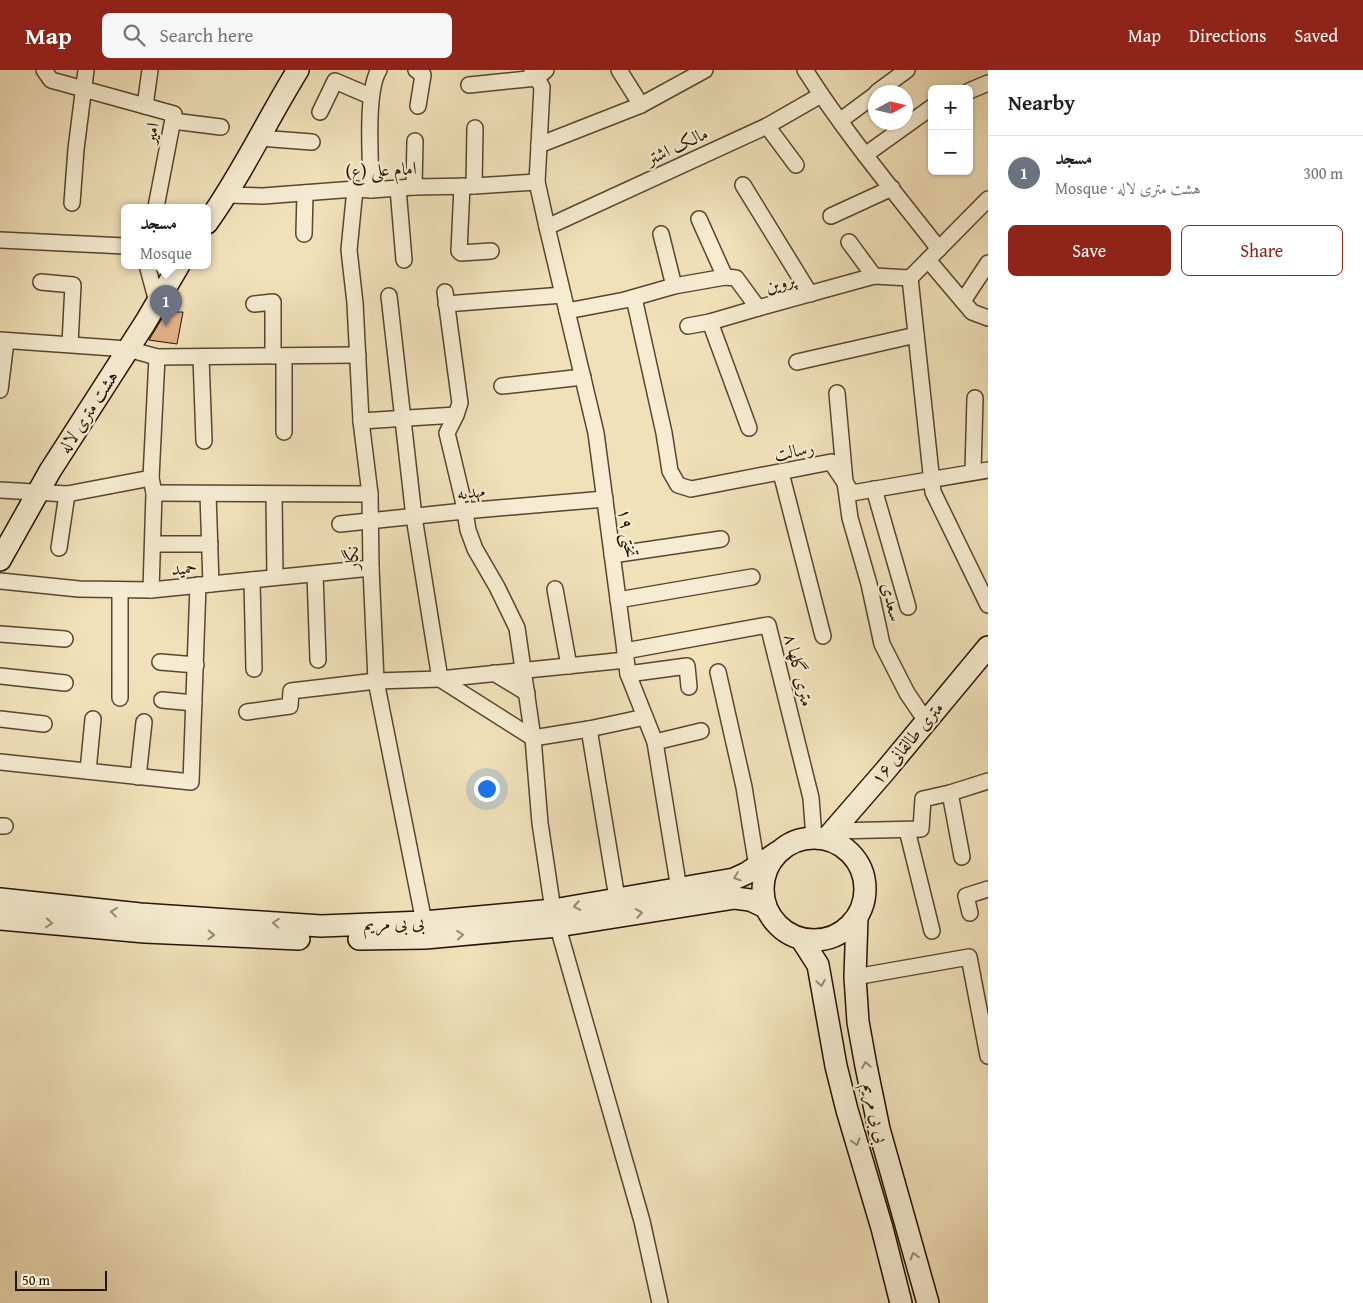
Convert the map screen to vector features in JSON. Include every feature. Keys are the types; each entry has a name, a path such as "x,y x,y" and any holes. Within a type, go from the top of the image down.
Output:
{"street":[{"name":"امیر","path":"44,70 51,80 174,114 157,204"},
{"path":"72,204 76,149 86,70"},
{"path":"145,106 150,70"},
{"path":"211,217 227,195 298,70"},
{"path":"371,190 370,96 375,76 379,70"},
{"path":"416,70 423,75 418,106"},
{"path":"620,70 642,105"},
{"path":"539,145 642,105 704,70"},
{"path":"806,70 821,95 865,155 939,249"},
{"path":"887,85 907,70"},
{"path":"469,85 538,73"},
{"name":"تختی ۱۹","path":"538,73 542,87 538,182 596,433 626,662 655,742 679,889"},
{"path":"320,112 335,81 370,96"},
{"path":"973,89 988,83"},
{"name":"مالک اشتر","path":"547,227 767,126 821,95"},
{"path":"840,120 868,99"},
{"path":"865,155 928,110"},
{"path":"173,121 221,127"},
{"path":"767,126 796,165"},
{"path":"475,128 459,251 461,253 491,251"},
{"path":"259,138 312,142"},
{"path":"414,187 415,141"},
{"name":"امام علی (ع)","path":"227,195 263,196 355,189 371,190 538,182"},
{"path":"743,185 810,294"},
{"path":"398,188 404,260"},
{"path":"831,216 892,188"},
{"name":"نگار","path":"355,189 348,250 355,303 361,421 370,494 376,681 424,922"},
{"path":"304,234 305,193"},
{"path":"988,199 910,278 932,486 988,605"},
{"path":"567,311 634,298 674,286 725,277 699,219"},
{"path":"661,234 674,286"},
{"path":"0,240 121,246"},
{"path":"849,242 874,276"},
{"path":"928,260 972,312 988,318"},
{"path":"963,302 988,263"},
{"path":"148,269 157,302"},
{"name":"هشت متری لاله","path":"0,560 38,493 177,269"},
{"name":"پروین","path":"725,277 736,278 758,308 874,276 910,278"},
{"path":"41,282 72,285 70,344"},
{"path":"563,295 446,298 460,402 447,433 468,530 475,549 517,628 533,738 540,823 555,918 642,1221 660,1303"},
{"path":"389,296 414,518 440,679 533,738 645,717"},
{"name":"رسالت","path":"634,298 664,432 670,471 678,485 691,489 832,462 844,482"},
{"path":"254,304 273,302 284,432"},
{"path":"688,326 710,322 758,308"},
{"path":"710,322 749,428"},
{"path":"797,362 916,335"},
{"path":"0,390 3,341 128,349 157,357 358,355"},
{"path":"151,590 153,544 152,486 157,357"},
{"path":"202,357 204,441"},
{"path":"502,386 582,377"},
{"name":"سعدی","path":"837,393 844,482 850,518 869,584 882,644 907,693 926,721"},
{"path":"973,472 975,398"},
{"path":"361,421 456,415"},
{"path":"844,482 852,493 874,489 932,486 973,472 988,470"},
{"path":"781,473 823,636"},
{"path":"0,490 67,494 152,486 208,494 370,494"},
{"path":"874,489 908,607"},
{"path":"60,548 67,494"},
{"path":"0,762 191,782 196,665 210,544 208,494"},
{"path":"274,494 275,578"},
{"name":"مهدیه","path":"340,524 605,499"},
{"path":"612,555 721,539"},
{"path":"153,544 210,544"},
{"name":"حمید","path":"0,581 79,589 151,590 371,568"},
{"path":"315,574 318,660"},
{"path":"618,600 752,577"},
{"path":"252,580 254,668"},
{"path":"120,590 120,698"},
{"path":"554,590 569,666"},
{"name":"۸ متری گلها","path":"626,662 768,624 811,798 824,836"},
{"path":"0,634 65,639"},
{"name":"۱۶ متری طالقانی","path":"824,836 926,721 988,646"},
{"path":"160,662 196,665"},
{"path":"247,712 290,706 290,691 376,681 440,679 626,662 687,666 689,687"},
{"path":"718,672 744,787 757,866"},
{"path":"494,673 527,693"},
{"path":"0,676 65,682"},
{"path":"162,700 194,703"},
{"path":"0,719 44,724"},
{"path":"88,771 93,719"},
{"path":"138,777 144,722"},
{"path":"589,729 617,898"},
{"path":"655,742 701,731"},
{"path":"824,836 840,845 852,855 861,868 865,884 864,898 856,918 842,933 828,940 802,940 785,933 773,921 765,907 762,892 763,877 769,864 778,852 795,841 824,836 921,830 923,799 950,794 988,781"},
{"path":"950,794 962,857"},
{"path":"907,830 932,931"},
{"name":"بی بی مریم","path":"0,899 140,914 311,925 555,918 617,898 734,879 778,852"},
{"path":"970,913 966,896 988,889"},
{"name":"بی بی مریم","path":"0,919 145,932 314,939 424,938 555,918 735,898 750,900 765,907"},
{"name":"بی بی مریم","path":"856,918 855,977 858,1022 879,1129 928,1303"},
{"name":"بی بی مریم","path":"802,940 818,966 838,1075 882,1228 901,1303"},
{"path":"855,977 970,957 988,1056"}],"building":[{"path":"166,312 183,312 177,344 149,340"}],"place":[{"name":"مسجد","path":"166,326"}]}
